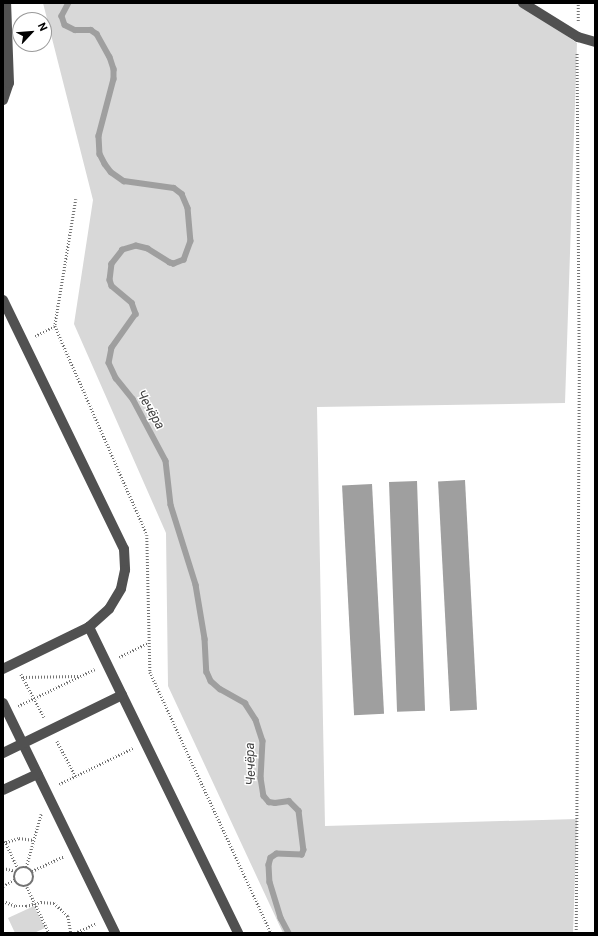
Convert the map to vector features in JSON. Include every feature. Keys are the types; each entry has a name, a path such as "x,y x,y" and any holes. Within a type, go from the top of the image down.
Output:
{"street":[{"path":"3,100 8,82 6,3"},
{"path":"523,3 578,38 595,42"},
{"path":"3,300 124,549 125,570 121,589 109,609 89,628 3,669"},
{"path":"89,628 238,933"},
{"path":"3,753 122,695"},
{"path":"5,707 115,933"},
{"path":"3,790 37,774"}],"path":[{"path":"576,933 579,378 578,3"},
{"path":"76,198 55,326 147,535 149,550 148,644 150,672 271,933"},
{"path":"23,342 55,326"},
{"path":"5,707 79,676 148,644"},
{"path":"23,677 79,676"},
{"path":"26,867 46,792 145,742"},
{"path":"3,886 14,880 17,870 4,842 19,838 34,840"},
{"path":"32,871 75,851"},
{"path":"3,868 17,870 26,867"},
{"path":"26,867 32,871 33,880 27,887"},
{"path":"14,880 17,884 27,887 49,933"},
{"path":"3,901 16,906 47,902 60,906 68,916 71,933"},
{"path":"74,933 107,917"}],"shaded area":[{"path":"43,3 519,3 577,43 565,403 317,407 325,826 577,819 573,933 283,933 168,686 166,533 74,324 93,200 52,38 52,12 45,12"},
{"path":"465,480 477,710 450,711 438,481"},
{"path":"417,481 425,711 397,712 389,482"},
{"path":"372,484 384,714 354,715 342,486"},
{"path":"34,906 45,928 34,933 15,933 8,918"}],"waterway":[{"name":"Чечёра","path":"69,3 62,16 65,25 75,30 91,30 97,34 110,57 114,69 114,79 99,136 100,154 105,164 111,172 124,181 174,188 182,194 188,208 191,241 184,260 174,264 170,263 148,249 136,246 123,250 112,264 110,280 112,286 132,303 136,314 112,348 109,363 116,378 133,399 166,461 171,505 196,585 205,639 207,672 211,681 220,689 245,703 256,720 263,741 261,778 264,796 269,802 275,803 289,801 299,811 304,850 302,855 277,854 271,858 269,865 270,882 281,918 289,933"}]}
